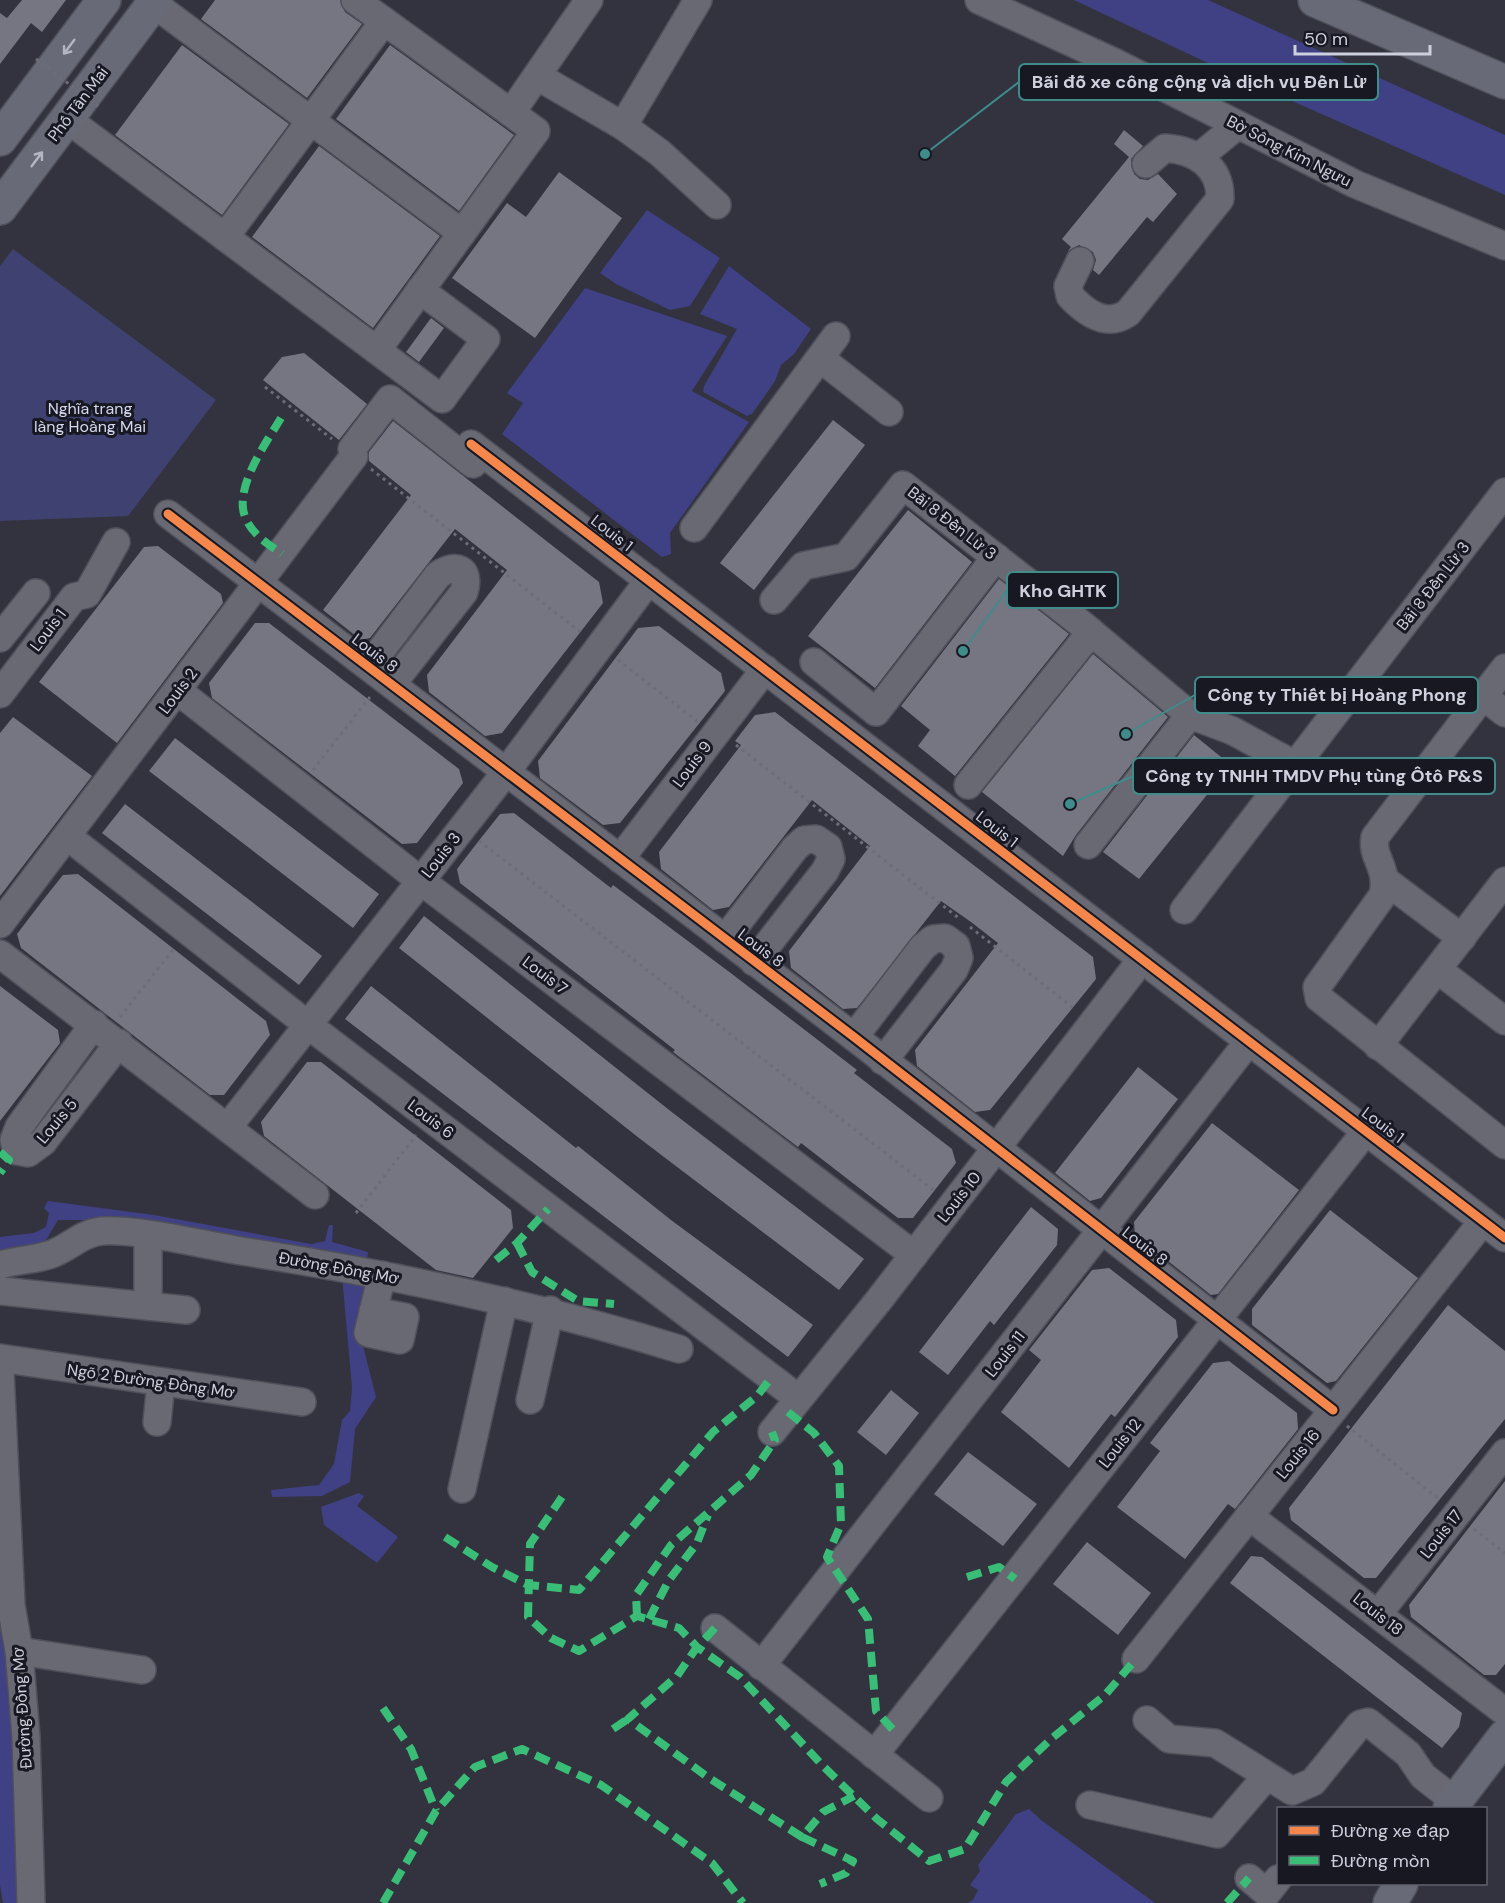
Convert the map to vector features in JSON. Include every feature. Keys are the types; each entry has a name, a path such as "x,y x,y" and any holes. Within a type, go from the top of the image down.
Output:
{"main road":[{"path":"0,139 104,0"},
{"path":"1315,0 1505,82"},
{"name":"Phố Tân Mai","path":"1,206 155,2"},
{"path":"1453,1805 1505,1736"},
{"path":"1390,1903 1400,1885"}],"street":[{"path":"355,0 536,131 376,350"},
{"path":"511,113 589,0"},
{"path":"623,126 698,0"},
{"name":"Bờ Sông Kim Ngưu","path":"979,0 1116,63 1355,184 1505,246"},
{"path":"155,2 462,233"},
{"path":"225,237 384,21"},
{"path":"537,76 623,126 660,153 717,205"},
{"path":"67,119 442,399 486,339 420,290"},
{"path":"1200,156 1238,125"},
{"path":"1080,261 1068,286 1070,296 1096,317 1119,319 1128,313 1220,199 1220,185 1200,156 1180,149 1165,148 1146,164"},
{"path":"694,528 836,336"},
{"path":"821,359 889,412"},
{"name":"Louis 2","path":"0,924 260,584 354,456 352,449 390,399 472,464 476,448"},
{"name":"Louis 1","path":"476,448 1505,1238"},
{"name":"Bãi 8 Đền Lừ 3","path":"774,600 803,566 846,557 903,485 1091,632 1190,715 1233,731 1295,765"},
{"name":"Bãi 8 Đền Lừ 3","path":"1184,910 1505,492"},
{"name":"Louis 8","path":"168,514 260,584 378,681 506,771 854,1037 1337,1416"},
{"name":"Louis 1","path":"0,694 74,597 87,594 116,542"},
{"path":"814,662 876,712 996,557"},
{"name":"Louis 3","path":"228,1127 506,771 649,580"},
{"path":"0,638 36,593"},
{"path":"968,785 1091,632"},
{"path":"1505,668 1374,837 1373,845 1386,881 1383,895 1317,987 1316,993 1319,998 1378,1046 1505,1145"},
{"name":"Louis 9","path":"620,859 765,669"},
{"name":"Louis 7","path":"178,691 421,881 914,1255"},
{"path":"1483,696 1505,712"},
{"path":"1088,845 1190,715"},
{"name":"Louis 6","path":"67,836 308,1025 798,1398"},
{"name":"Louis 8","path":"725,939 795,848 804,840 816,839 828,847 831,859 825,871 754,962"},
{"path":"1386,881 1462,938"},
{"path":"1378,1046 1505,881"},
{"path":"854,1037 924,947 933,939 945,938 956,946 959,958 954,970 883,1060"},
{"path":"0,954 109,1031 315,1195"},
{"name":"Louis 10","path":"772,1432 914,1255 1142,959"},
{"path":"1437,970 1505,1021"},
{"name":"Louis 11","path":"761,1666 1249,1041"},
{"name":"Louis 12","path":"874,1755 1366,1131"},
{"name":"Louis 16","path":"1136,1659 1249,1516 1337,1416 1482,1221"},
{"name":"Đường Đồng Mơ","path":"0,1265 48,1255 70,1247 83,1235 92,1233 148,1236 382,1275 550,1310 679,1348"},
{"path":"148,1236 148,1306"},
{"path":"382,1275 368,1333 404,1341"},
{"path":"0,1291 186,1310"},
{"path":"462,1489 504,1301"},
{"path":"526,1390 550,1310"},
{"name":"Ngõ 2 Đường Đồng Mơ","path":"0,1358 302,1402"},
{"name":"Đường Đồng Mơ","path":"0,1371 11,1605 19,1651 26,1737 31,1903"},
{"path":"158,1422 161,1383"},
{"name":"Louis 17","path":"1378,1614 1505,1453"},
{"name":"Louis 18","path":"1249,1516 1505,1712"},
{"path":"715,1628 929,1798"},
{"path":"19,1651 142,1670"},
{"path":"1147,1720 1169,1739 1215,1743 1266,1777 1292,1791 1313,1782 1360,1724 1368,1722 1408,1754 1423,1776 1453,1805"},
{"path":"1090,1805 1217,1834 1266,1777"},
{"path":"1249,1878 1267,1893 1277,1880"}],"path":[{"path":"36,59 98,106"},
{"path":"265,387 588,638"},
{"path":"609,653 703,725"},
{"path":"308,776 378,681"},
{"path":"728,738 1079,1012"},
{"path":"471,834 939,1194"},
{"path":"109,1031 178,943"},
{"path":"356,1213 418,1131"},
{"path":"1337,1416 1449,1508"},
{"path":"1471,1527 1505,1553"}],"green space":[{"name":"Nghĩa trang làng Hoàng Mai","path":"13,249 216,400 128,516 0,521 0,266"}],"shaded area":[{"path":"1074,0 1208,0 1505,135 1505,195 1242,79"},
{"path":"647,210 720,258 690,306 670,310 616,284 600,273"},
{"path":"729,266 811,329 794,354 781,365 775,381 752,414 747,416 703,392 704,386 737,329 700,314"},
{"path":"585,288 727,336 692,391 749,422 670,533 671,554 662,557 502,434 523,403 507,393"},
{"path":"48,1201 154,1215 311,1244 325,1241 329,1225 333,1225 332,1242 368,1252 359,1330 376,1397 355,1429 350,1482 322,1496 272,1497 271,1490 319,1485 334,1464 342,1420 350,1411 352,1387 340,1254 83,1220 58,1220 43,1245 0,1250 0,1237 34,1233 46,1227 49,1213 44,1208"},
{"path":"359,1493 364,1496 357,1506 398,1537 377,1563 324,1525 321,1507"},
{"path":"0,1609 12,1719 21,1903 3,1903 0,1885"},
{"path":"1029,1809 1155,1903 967,1903 973,1900 978,1890 970,1885 980,1871 978,1865 1016,1814"}],"building":[{"path":"22,0 66,0 42,32 31,23 0,64 0,13 7,18"},
{"path":"215,0 340,0 345,12 362,24 307,98 201,19"},
{"path":"182,45 289,124 222,215 115,135"},
{"path":"390,45 514,135 459,211 336,119"},
{"path":"1124,130 1143,146 1131,159 1134,174 1140,179 1148,180 1158,174 1177,194 1153,222 1147,217 1099,275 1093,270 1096,260 1093,252 1079,245 1068,251 1071,247 1062,239 1129,157 1114,144"},
{"path":"319,146 440,236 373,328 252,237"},
{"path":"559,172 622,218 535,338 452,278 507,203 526,217"},
{"path":"431,318 444,328 419,362 406,352"},
{"path":"304,353 367,404 339,440 263,380 282,357"},
{"path":"833,420 865,445 754,590 720,563"},
{"path":"393,421 599,582 603,603 502,733 485,736 429,692 427,675 507,570 455,529 370,638 361,640 323,610 411,495 369,461 369,452"},
{"path":"908,510 972,562 875,688 808,636"},
{"path":"158,546 221,594 223,603 117,743 39,682 144,547"},
{"path":"999,579 1069,634 955,776 918,746 930,730 901,706"},
{"path":"255,623 269,623 459,769 463,783 417,843 402,844 212,698 209,683"},
{"path":"659,626 721,673 725,691 620,823 603,825 540,778 538,761 638,628"},
{"path":"1093,654 1168,717 1076,835 1063,856 982,792"},
{"path":"775,712 1093,957 1096,979 990,1110 975,1112 917,1066 915,1050 998,943 971,922 941,901 857,1008 843,1009 791,968 789,951 870,846 812,800 729,907 713,910 661,869 659,852 741,745 735,741 755,715"},
{"path":"13,717 92,776 0,896 0,733"},
{"path":"1194,735 1231,765 1139,879 1103,852"},
{"path":"175,738 379,894 353,928 149,771"},
{"path":"125,804 322,956 299,985 102,833"},
{"path":"514,813 611,888 613,885 732,974 857,1070 854,1073 952,1149 956,1163 913,1218 898,1218 801,1143 798,1147 673,1052 675,1050 460,883 457,869 477,843 500,814"},
{"path":"78,874 266,1021 270,1035 224,1095 210,1095 21,948 17,934 43,900 63,875"},
{"path":"424,916 673,1113 864,1259 839,1290 639,1138 399,948"},
{"path":"0,986 58,1030 60,1043 0,1121"},
{"path":"371,986 576,1148 578,1146 671,1220 813,1325 788,1357 345,1019"},
{"path":"307,1062 321,1062 511,1210 513,1228 473,1278 436,1270 264,1136 261,1122"},
{"path":"1138,1067 1178,1099 1101,1198 1090,1201 1055,1173"},
{"path":"1212,1123 1299,1190 1218,1294 1211,1295 1135,1235 1134,1222"},
{"path":"1031,1207 1058,1229 1057,1245 994,1325 990,1321 948,1375 919,1352"},
{"path":"1330,1210 1418,1278 1336,1381 1327,1383 1252,1325 1252,1309"},
{"path":"1109,1268 1176,1320 1178,1337 1115,1417 1111,1414 1069,1468 1001,1412 1041,1360 1029,1350 1092,1270"},
{"path":"1448,1305 1505,1351 1505,1419 1376,1578 1364,1578 1291,1520 1289,1508"},
{"path":"1229,1361 1297,1413 1298,1429 1235,1509 1228,1504 1185,1559 1117,1507 1160,1451 1150,1443 1213,1363"},
{"path":"891,1390 919,1413 886,1455 857,1432"},
{"path":"968,1452 1037,1504 1003,1546 934,1494"},
{"path":"1505,1481 1505,1664 1496,1675 1484,1675 1411,1617 1409,1605"},
{"path":"1087,1542 1151,1593 1118,1635 1053,1584"},
{"path":"1251,1556 1262,1557 1462,1713 1459,1727 1442,1748 1230,1583"}],"marked path":[{"path":"281,418 260,453 247,481 243,494 243,507 246,519 253,530 261,539 282,554"},
{"path":"0,1152 9,1160 0,1173"},
{"path":"496,1260 517,1243 548,1209"},
{"path":"517,1243 532,1272 578,1301 614,1304"},
{"path":"445,1537 492,1567 528,1585 579,1590 713,1432 757,1396 771,1378"},
{"path":"788,1412 814,1433 839,1466 841,1524 827,1557 868,1619 876,1711 894,1731"},
{"path":"637,1616 636,1595 671,1545 751,1475 775,1440 772,1432"},
{"path":"562,1497 530,1544 528,1617 551,1638 579,1651 637,1616 679,1628 697,1647 740,1677 824,1767 877,1819 929,1861 965,1849 1006,1782 1051,1739 1105,1695 1136,1659"},
{"path":"649,1619 669,1580 697,1543 708,1515"},
{"path":"967,1577 999,1567 1015,1579"},
{"path":"715,1628 697,1647 677,1676 628,1719 709,1778 802,1837 823,1812 854,1796"},
{"path":"383,1708 411,1749 436,1811"},
{"path":"613,1729 628,1719"},
{"path":"383,1903 436,1811 475,1767 522,1749 601,1785 712,1863 743,1903"},
{"path":"802,1837 853,1861 846,1873 820,1884"},
{"path":"1227,1903 1249,1878"}],"cycle path":[{"path":"471,444 1505,1238"},
{"path":"168,514 854,1037 1333,1410"}],"place":[{"name":"Bãi đỗ xe công cộng và dịch vụ Đền Lừ","path":"925,154"},
{"name":"Kho GHTK","path":"963,651"},
{"name":"Công ty Thiết bị Hoàng Phong","path":"1126,734"},
{"name":"Công ty TNHH TMDV Phụ tùng Ôtô P&S","path":"1070,804"}]}
